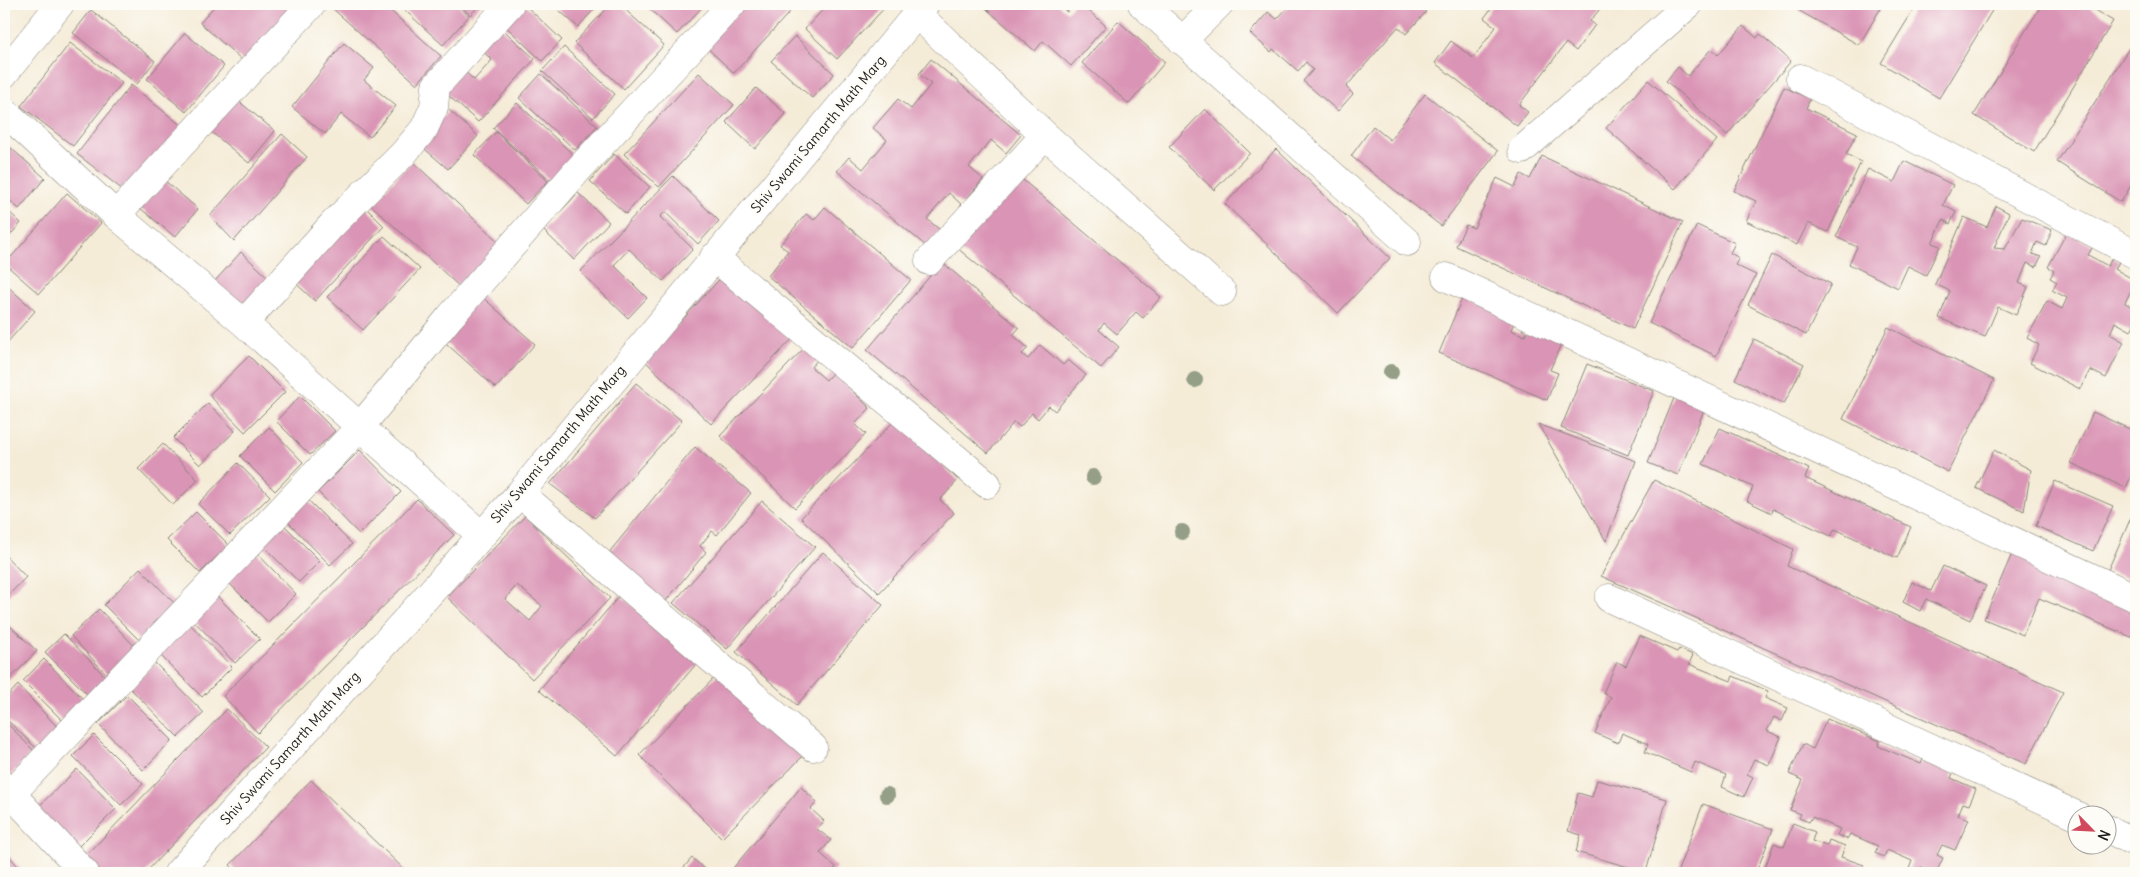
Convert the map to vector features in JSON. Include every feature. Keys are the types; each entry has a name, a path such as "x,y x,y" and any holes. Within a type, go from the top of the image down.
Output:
{"street":[{"path":"4,74 60,4"},
{"path":"116,215 312,4"},
{"path":"244,323 332,225 403,154 419,135 434,107 436,86 510,4"},
{"path":"86,873 8,790 360,427 450,317 577,171 732,4"},
{"path":"1142,4 1407,242"},
{"path":"1182,41 1218,4"},
{"path":"1522,150 1689,4"},
{"path":"921,9 1045,135 1222,292"},
{"name":"Shiv Swami Samarth Math Marg","path":"178,873 520,493 921,9"},
{"path":"1800,78 2136,255"},
{"path":"4,111 116,215 244,323 481,535"},
{"path":"929,261 1045,135"},
{"path":"714,257 987,484"},
{"path":"1446,277 2136,598"},
{"path":"520,493 813,746"},
{"path":"1609,598 2068,811"},
{"path":"2118,835 2136,843"}],"building":[{"path":"216,4 304,4 249,66 200,23"},
{"path":"336,4 383,4 441,56 417,84 332,8"},
{"path":"398,4 456,4 469,16 443,45"},
{"path":"459,4 481,4 470,15"},
{"path":"517,4 524,4 562,40 542,61 500,21"},
{"path":"552,4 599,4 578,27"},
{"path":"611,4 619,4 664,45 624,89 574,43"},
{"path":"644,4 705,4 677,34"},
{"path":"740,4 797,4 734,73 703,44"},
{"path":"828,4 888,4 837,59 805,29"},
{"path":"981,4 1057,4 1067,12 1074,4 1081,4 1106,26 1071,66 1043,41 1035,51"},
{"path":"1291,4 1416,4 1426,12 1406,34 1398,27 1346,87 1353,94 1338,111 1303,81 1313,70 1306,62 1298,71 1273,49 1271,52 1250,33 1268,12 1277,19"},
{"path":"1495,4 1604,4 1590,21 1595,25 1576,51 1566,43 1519,105 1528,112 1517,126 1435,63 1451,41 1473,58 1496,27 1484,18"},
{"path":"1802,4 1883,4 1859,45 1798,10"},
{"path":"1917,4 1996,4 1939,98 1881,63"},
{"path":"2042,4 2084,4 2113,21 2034,152 1974,115"},
{"path":"91,10 155,61 137,84 73,33"},
{"path":"1118,21 1165,62 1129,104 1082,63"},
{"path":"498,25 535,59 478,122 441,89 461,68 474,80 492,60 478,47"},
{"path":"1743,26 1757,38 1760,34 1791,61 1727,135 1666,81 1678,67 1688,76 1711,49 1718,55"},
{"path":"185,33 224,66 186,112 147,79"},
{"path":"795,36 834,74 812,98 771,61"},
{"path":"2136,37 2136,177 2121,202 2057,162"},
{"path":"70,43 122,83 73,146 21,106"},
{"path":"344,43 374,68 364,80 396,106 370,137 341,114 325,134 292,107"},
{"path":"564,47 615,94 593,118 542,71"},
{"path":"931,59 1021,135 1006,153 991,140 969,167 983,179 962,205 949,193 927,219 940,230 927,247 837,171 849,157 863,169 887,140 873,128 898,99 911,109 931,84 919,74"},
{"path":"699,73 734,105 659,187 624,154"},
{"path":"541,74 597,126 575,150 519,98"},
{"path":"1648,80 1717,140 1675,189 1606,128"},
{"path":"131,85 182,126 128,194 77,154"},
{"path":"1784,87 1810,99 1806,108 1857,133 1846,154 1861,162 1828,232 1808,223 1797,245 1746,221 1756,201 1734,191"},
{"path":"756,88 786,114 755,149 726,122"},
{"path":"1425,94 1498,151 1441,226 1351,156 1373,126 1390,140"},
{"path":"236,99 275,131 249,163 210,131"},
{"path":"517,103 576,157 552,182 493,128"},
{"path":"1205,109 1250,153 1214,190 1169,147"},
{"path":"449,110 478,136 448,169 419,144"},
{"path":"496,132 548,181 526,204 474,155"},
{"path":"282,134 307,157 234,241 210,216"},
{"path":"4,142 45,178 19,209 4,195"},
{"path":"1276,149 1390,258 1338,313 1225,204"},
{"path":"614,154 650,187 626,214 590,181"},
{"path":"1542,156 1683,222 1633,329 1456,246 1466,225 1474,228 1497,178 1515,187 1521,174 1530,179"},
{"path":"412,161 503,246 462,289 371,205"},
{"path":"1904,161 1953,185 1943,205 1956,212 1950,224 1943,220 1932,243 1940,246 1926,275 1908,266 1898,288 1849,264 1857,247 1836,237 1868,169 1894,182"},
{"path":"1017,175 1161,297 1143,318 1136,312 1117,334 1104,323 1099,330 1119,347 1101,368 956,247"},
{"path":"673,176 719,221 698,244 665,212 660,217 693,249 663,281 629,249 614,265 647,298 628,318 580,272"},
{"path":"164,180 198,209 175,237 140,208"},
{"path":"67,193 101,223 39,294 5,264"},
{"path":"578,193 609,222 574,260 543,230"},
{"path":"362,204 384,226 315,301 292,280"},
{"path":"1996,206 2009,213 1994,248 2005,249 2022,218 2052,230 2046,246 2037,242 2032,254 2041,257 2036,267 2027,263 2019,283 2028,287 2016,315 1998,307 1985,337 1939,318 1950,291 1935,284 1964,217 1987,227"},
{"path":"4,207 21,223 4,242"},
{"path":"825,207 911,280 853,348 768,276 788,251 780,245 806,214 814,220"},
{"path":"1697,225 1735,243 1730,253 1739,258 1735,265 1756,275 1716,356 1649,323"},
{"path":"2067,232 2093,246 2088,255 2108,266 2112,258 2119,262 2115,269 2136,281 2136,296 2130,292 2125,303 2136,309 2136,320 2131,331 2115,322 2110,334 2124,342 2106,378 2090,370 2080,389 2030,363 2039,345 2027,338 2047,301 2062,309 2067,298 2052,290 2057,282 2050,278 2054,271 2048,267"},
{"path":"384,236 420,269 363,330 327,297"},
{"path":"241,252 271,280 245,309 215,281"},
{"path":"1772,255 1831,284 1806,335 1748,305"},
{"path":"942,262 1019,328 1013,335 1028,348 1022,354 1028,359 1040,345 1063,365 1068,360 1086,375 1055,411 1049,406 1038,419 1032,413 1020,427 1014,422 988,453 867,350"},
{"path":"725,273 796,335 711,424 645,361"},
{"path":"4,283 35,311 6,344 4,341"},
{"path":"479,294 535,344 496,388 440,338"},
{"path":"1463,296 1515,319 1511,330 1525,336 1527,332 1522,330 1525,323 1563,339 1550,370 1558,373 1547,400 1439,353"},
{"path":"1888,327 1994,380 1948,472 1843,419"},
{"path":"1754,339 1804,364 1784,404 1735,379"},
{"path":"808,344 821,356 811,367 826,380 833,372 870,408 855,424 866,434 795,508 720,436"},
{"path":"249,356 285,392 245,432 209,395"},
{"path":"1587,364 1654,391 1628,455 1561,428"},
{"path":"636,383 682,421 595,518 550,484"},
{"path":"1678,388 1708,400 1678,475 1648,463"},
{"path":"300,396 335,431 310,455 276,421"},
{"path":"208,403 235,431 200,465 173,438"},
{"path":"2093,412 2136,432 2136,464 2126,488 2071,463"},
{"path":"895,420 958,480 940,500 954,513 879,593 801,518"},
{"path":"1538,424 1636,461 1606,541"},
{"path":"269,427 303,462 275,491 240,456"},
{"path":"1720,428 1809,469 1805,478 1911,527 1897,558 1835,529 1831,536 1773,509 1772,513 1747,501 1753,487 1703,464"},
{"path":"163,444 198,480 173,505 138,469"},
{"path":"695,447 751,493 717,535 712,531 700,546 706,552 665,602 607,555"},
{"path":"360,450 401,492 359,534 318,492"},
{"path":"1994,450 2031,470 2024,511 1976,488"},
{"path":"238,463 270,496 230,535 198,504"},
{"path":"1654,480 1793,549 1787,566 2063,692 2026,764 1601,576"},
{"path":"2055,481 2113,506 2093,551 2036,526"},
{"path":"305,497 352,544 330,565 284,518"},
{"path":"417,499 454,535 258,733 223,696"},
{"path":"762,501 815,547 727,649 673,603"},
{"path":"2136,506 2136,583 2108,570"},
{"path":"196,512 229,545 200,573 167,540"},
{"path":"525,516 610,598 532,679 447,597","holes":["517,585 542,606 530,621 505,599"]},
{"path":"278,519 320,561 299,582 257,540"},
{"path":"252,548 296,594 268,622 223,577"},
{"path":"2014,549 2136,601 2136,639 2039,598 2023,635 1984,619"},
{"path":"823,552 883,605 797,705 736,652"},
{"path":"4,554 26,577 4,600"},
{"path":"1943,566 1986,586 1970,620 1926,599 1920,611 1903,602 1912,582 1931,591"},
{"path":"140,568 175,604 139,640 104,605"},
{"path":"209,588 260,639 235,663 185,612"},
{"path":"620,595 698,662 617,756 539,690"},
{"path":"99,609 141,653 112,680 71,636"},
{"path":"183,617 232,667 202,697 152,647"},
{"path":"8,624 37,651 4,685 4,628"},
{"path":"64,634 109,680 91,698 45,652"},
{"path":"1640,636 1677,652 1679,649 1693,655 1689,664 1731,681 1733,676 1768,691 1765,698 1788,708 1782,721 1774,717 1767,731 1781,737 1769,765 1754,759 1747,774 1753,777 1744,797 1722,787 1726,775 1695,762 1691,772 1645,752 1648,744 1622,733 1618,743 1595,733 1611,697 1603,693 1617,662 1626,666"},
{"path":"44,659 86,702 65,723 23,681"},
{"path":"155,663 204,713 178,737 130,688"},
{"path":"719,673 803,756 722,838 639,755"},
{"path":"18,685 60,730 38,750 4,717 4,700"},
{"path":"127,695 172,740 143,770 98,724"},
{"path":"227,709 266,747 145,873 94,873 81,861"},
{"path":"1827,719 1880,741 1878,746 1921,764 1923,759 1953,773 1951,778 1976,789 1969,805 1963,803 1958,815 1969,819 1955,850 1942,845 1937,855 1943,858 1936,873 1921,867 1918,873 1909,869 1912,861 1887,850 1884,857 1875,853 1878,846 1850,834 1847,839 1837,835 1840,829 1812,817 1809,822 1799,818 1801,814 1790,810 1803,780 1789,774 1803,744 1813,749"},
{"path":"4,720 34,751 4,782"},
{"path":"94,735 143,784 121,805 73,756"},
{"path":"77,769 116,809 76,849 36,809"},
{"path":"311,780 408,873 238,873 230,865"},
{"path":"1597,780 1667,799 1646,872 1576,852 1581,835 1568,831 1578,793 1592,797"},
{"path":"801,787 817,802 811,809 824,821 817,829 831,840 820,853 836,867 831,873 729,873"},
{"path":"1703,804 1773,829 1756,873 1677,873"},
{"path":"1793,823 1815,832 1812,841 1827,846 1829,840 1845,846 1841,857 1864,865 1861,873 1763,873 1774,843 1784,847"},
{"path":"4,850 22,871 19,873 4,873"},
{"path":"692,858 710,873 679,873"}]}
